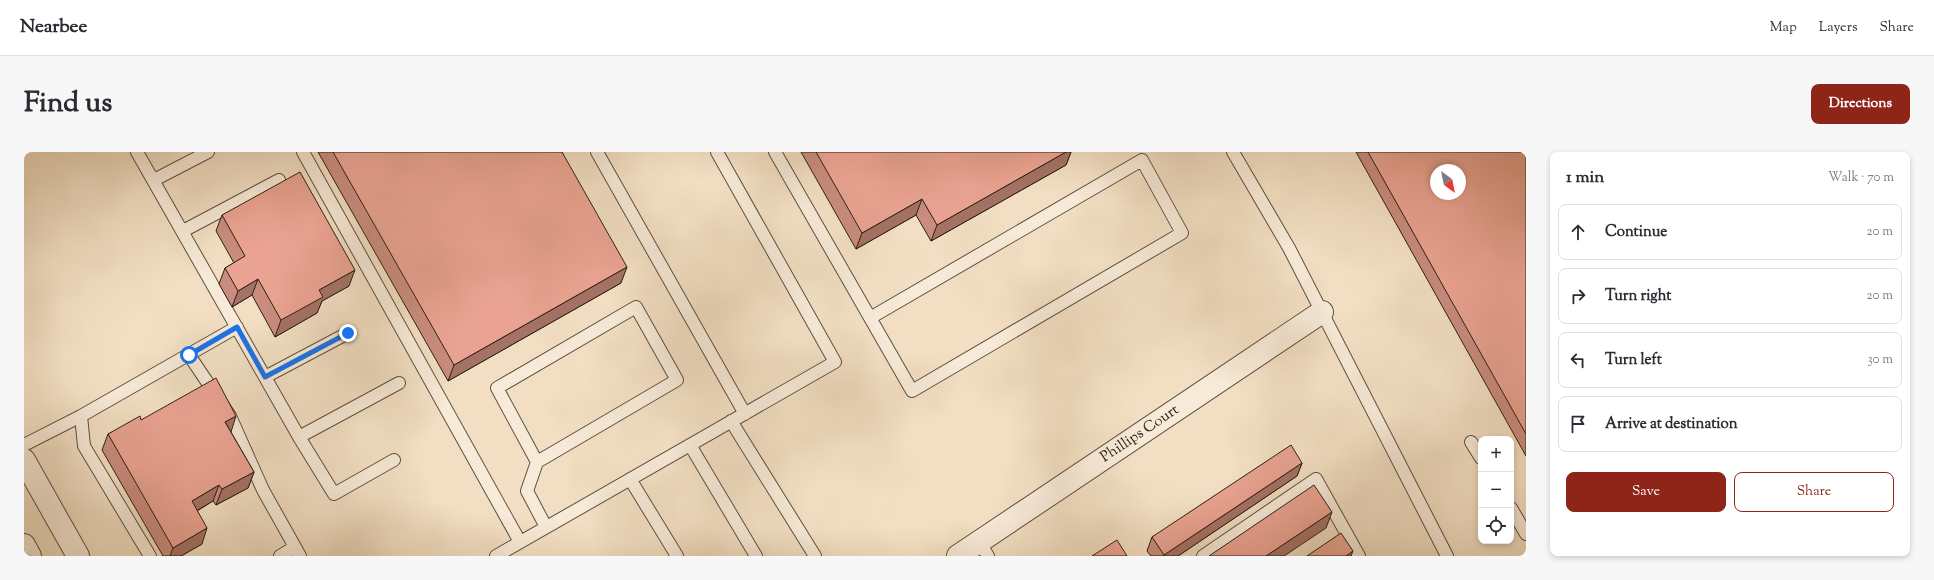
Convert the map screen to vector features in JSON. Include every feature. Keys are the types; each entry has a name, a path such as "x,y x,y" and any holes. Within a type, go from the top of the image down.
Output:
{"street":[{"name":"Phillips Court","path":"958,556 983,549 1322,312"},
{"path":"24,460 78,556"},
{"path":"24,545 30,556"}],"lane":[{"path":"137,152 265,377 334,494 394,460"},
{"path":"154,180 208,152"},
{"path":"303,152 520,542"},
{"path":"597,152 745,414"},
{"path":"496,556 835,362 717,152"},
{"path":"775,152 870,318 912,391 1182,233 1142,160 870,318"},
{"path":"1233,152 1289,248 1447,556"},
{"path":"183,231 278,180"},
{"path":"537,462 497,388 636,307 677,380 537,462 527,491 546,527"},
{"path":"24,445 81,416 237,327"},
{"path":"265,377 348,333"},
{"path":"189,355 230,416 263,490 298,552 280,556"},
{"path":"299,436 399,383"},
{"path":"81,416 84,446 150,556"},
{"path":"731,421 815,556"},
{"path":"1471,442 1478,453"},
{"path":"690,445 756,556"},
{"path":"630,479 677,556"},
{"path":"1203,556 1316,479 1359,556"},
{"path":"1514,513 1526,534"}],"building":[{"path":"333,152 562,152 627,267 454,365"},
{"path":"816,152 1066,152 937,225 922,199 862,233"},
{"path":"1368,152 1526,152 1526,434"},
{"path":"300,172 355,270 319,290 323,297 281,320 258,279 238,291 225,268 245,256 222,215"},
{"path":"216,378 236,416 225,422 254,472 222,489 219,485 192,501 207,528 173,548 108,434 140,416 141,420"},
{"path":"1291,445 1302,463 1164,555 1152,537"},
{"path":"1314,485 1332,512 1266,556 1209,556"},
{"path":"1341,533 1353,551 1346,556 1307,556"},
{"path":"1117,540 1127,556 1092,556"}],"route":[{"path":"189,355 237,327 265,377 348,333"}]}
